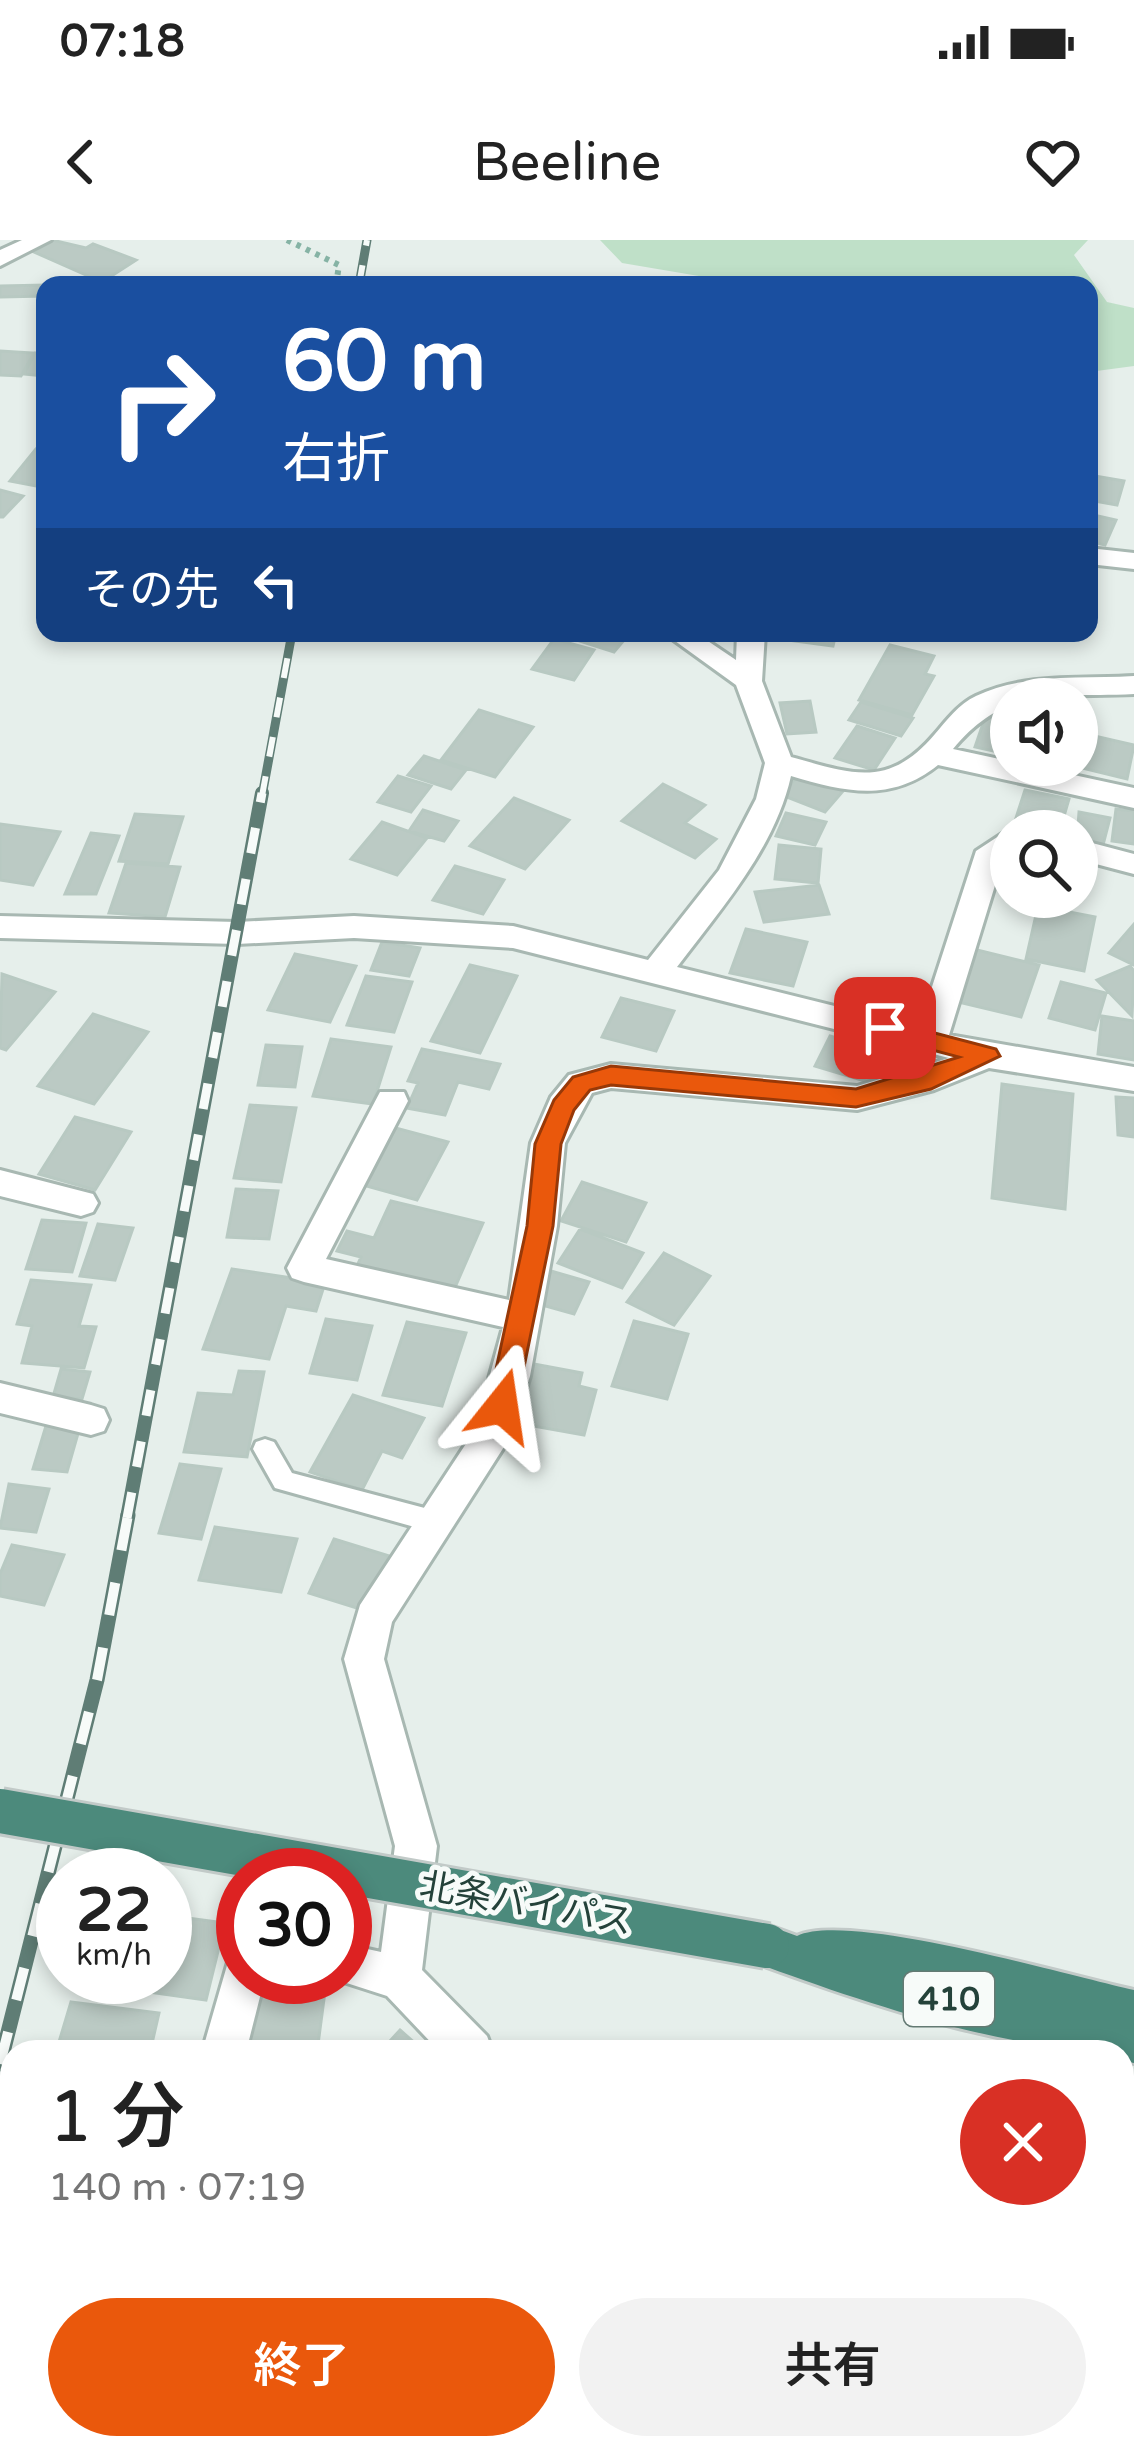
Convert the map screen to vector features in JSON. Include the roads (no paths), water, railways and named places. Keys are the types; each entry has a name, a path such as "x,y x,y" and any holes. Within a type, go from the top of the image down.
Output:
{"highway":[{"name":"北条バイパス","path":"0,1811 767,1946 874,1954 1134,2012"},
{"name":"北条バイパス","path":"767,1946 868,1983 1129,2040"}],"street":[{"path":"0,259 40,240"},
{"path":"1098,557 1134,561"},
{"path":"691,642 748,680"},
{"path":"656,972 730,875 771,799 779,764 748,680 750,642"},
{"path":"779,764 874,788 894,784 932,754 977,706 1001,696 1134,685"},
{"path":"932,754 1134,798"},
{"path":"931,1040 990,854"},
{"path":"1098,855 1134,864"},
{"path":"0,927 237,933 354,927 513,938 987,1056 1134,1079"},
{"path":"399,1978 416,1846 364,1659 374,1617 493,1436 523,1317 548,1144 562,1106 581,1084 611,1076 856,1098 922,1082 987,1056"},
{"path":"392,1101 304,1268 523,1317"},
{"path":"0,1183 81,1203"},
{"path":"0,1398 91,1420"},
{"path":"372,1972 399,1978 459,2040"},
{"path":"227,2040 236,2004"}],"lane":[{"path":"265,1449 284,1481 436,1522"}],"railway":[{"path":"361,276 367,240"},
{"path":"262,796 290,642"},
{"path":"127,1518 262,793"},
{"path":"6,2040 97,1680 128,1515"}]}
